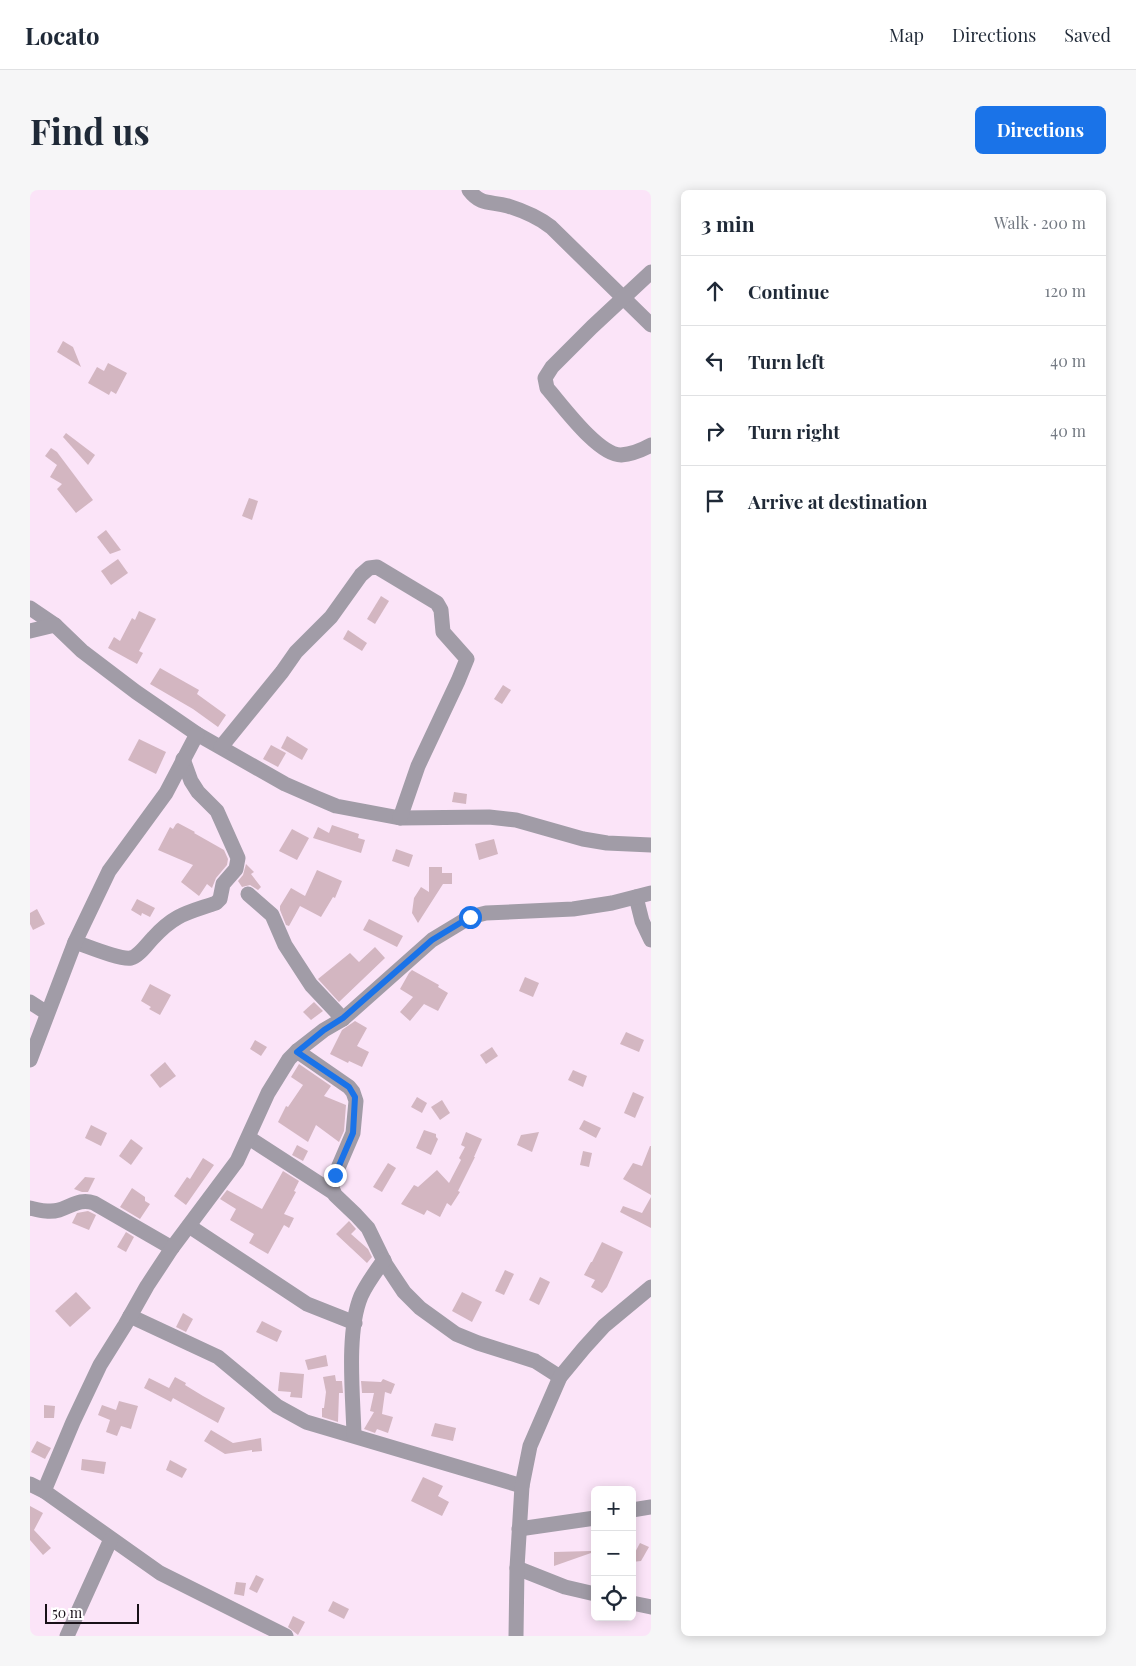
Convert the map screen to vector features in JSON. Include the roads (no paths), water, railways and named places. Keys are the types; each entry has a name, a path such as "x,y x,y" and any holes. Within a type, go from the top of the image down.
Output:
{"street":[{"path":"469,190 480,201 506,205 538,218 551,227 651,325"},
{"path":"651,272 552,367 545,378 547,388 582,429 604,450 621,455 636,452 651,445"},
{"path":"221,747 296,652 331,616 361,575 369,568 377,567 437,604 441,610 443,632 467,659 418,766 400,818"},
{"path":"30,608 55,625 82,650 136,692 197,734 285,784 336,806 400,818 489,816 516,820 583,839 607,843 651,845"},
{"path":"30,631 55,625"},
{"path":"31,1055 76,942 109,871 166,793 197,734"},
{"path":"76,942 121,958 130,958 138,954 173,919 220,899 223,884 236,869 238,858 217,810 198,792 191,781 183,759"},
{"path":"44,1492 100,1365 172,1248 229,1174 249,1138 277,1077 289,1059 324,1030 343,1018 432,940 470,917 486,914 573,910 651,893"},
{"path":"248,894 272,916 285,945 311,985 343,1018"},
{"path":"636,897 642,921 651,940"},
{"path":"30,1002 47,1013"},
{"path":"297,1052 349,1087 355,1097 353,1133 335,1175 332,1188 334,1193"},
{"path":"249,1138 334,1193 356,1214 368,1228 384,1260 412,1302 447,1328 466,1339 535,1361 560,1377"},
{"path":"30,1221 36,1210 60,1210 78,1202 88,1201 172,1248"},
{"path":"189,1226 307,1304 355,1323"},
{"path":"354,1435 352,1352 355,1323 362,1296 384,1260"},
{"path":"516,1636 517,1568 522,1486 530,1446 560,1377 604,1326 651,1287"},
{"path":"130,1316 218,1357 277,1406 306,1422 522,1486"},
{"path":"30,1484 160,1572 286,1636"},
{"path":"636,1509 651,1507"},
{"path":"519,1529 591,1519"},
{"path":"67,1636 111,1539"},
{"path":"517,1568 565,1588 591,1593"},
{"path":"636,1604 651,1607"}]}
